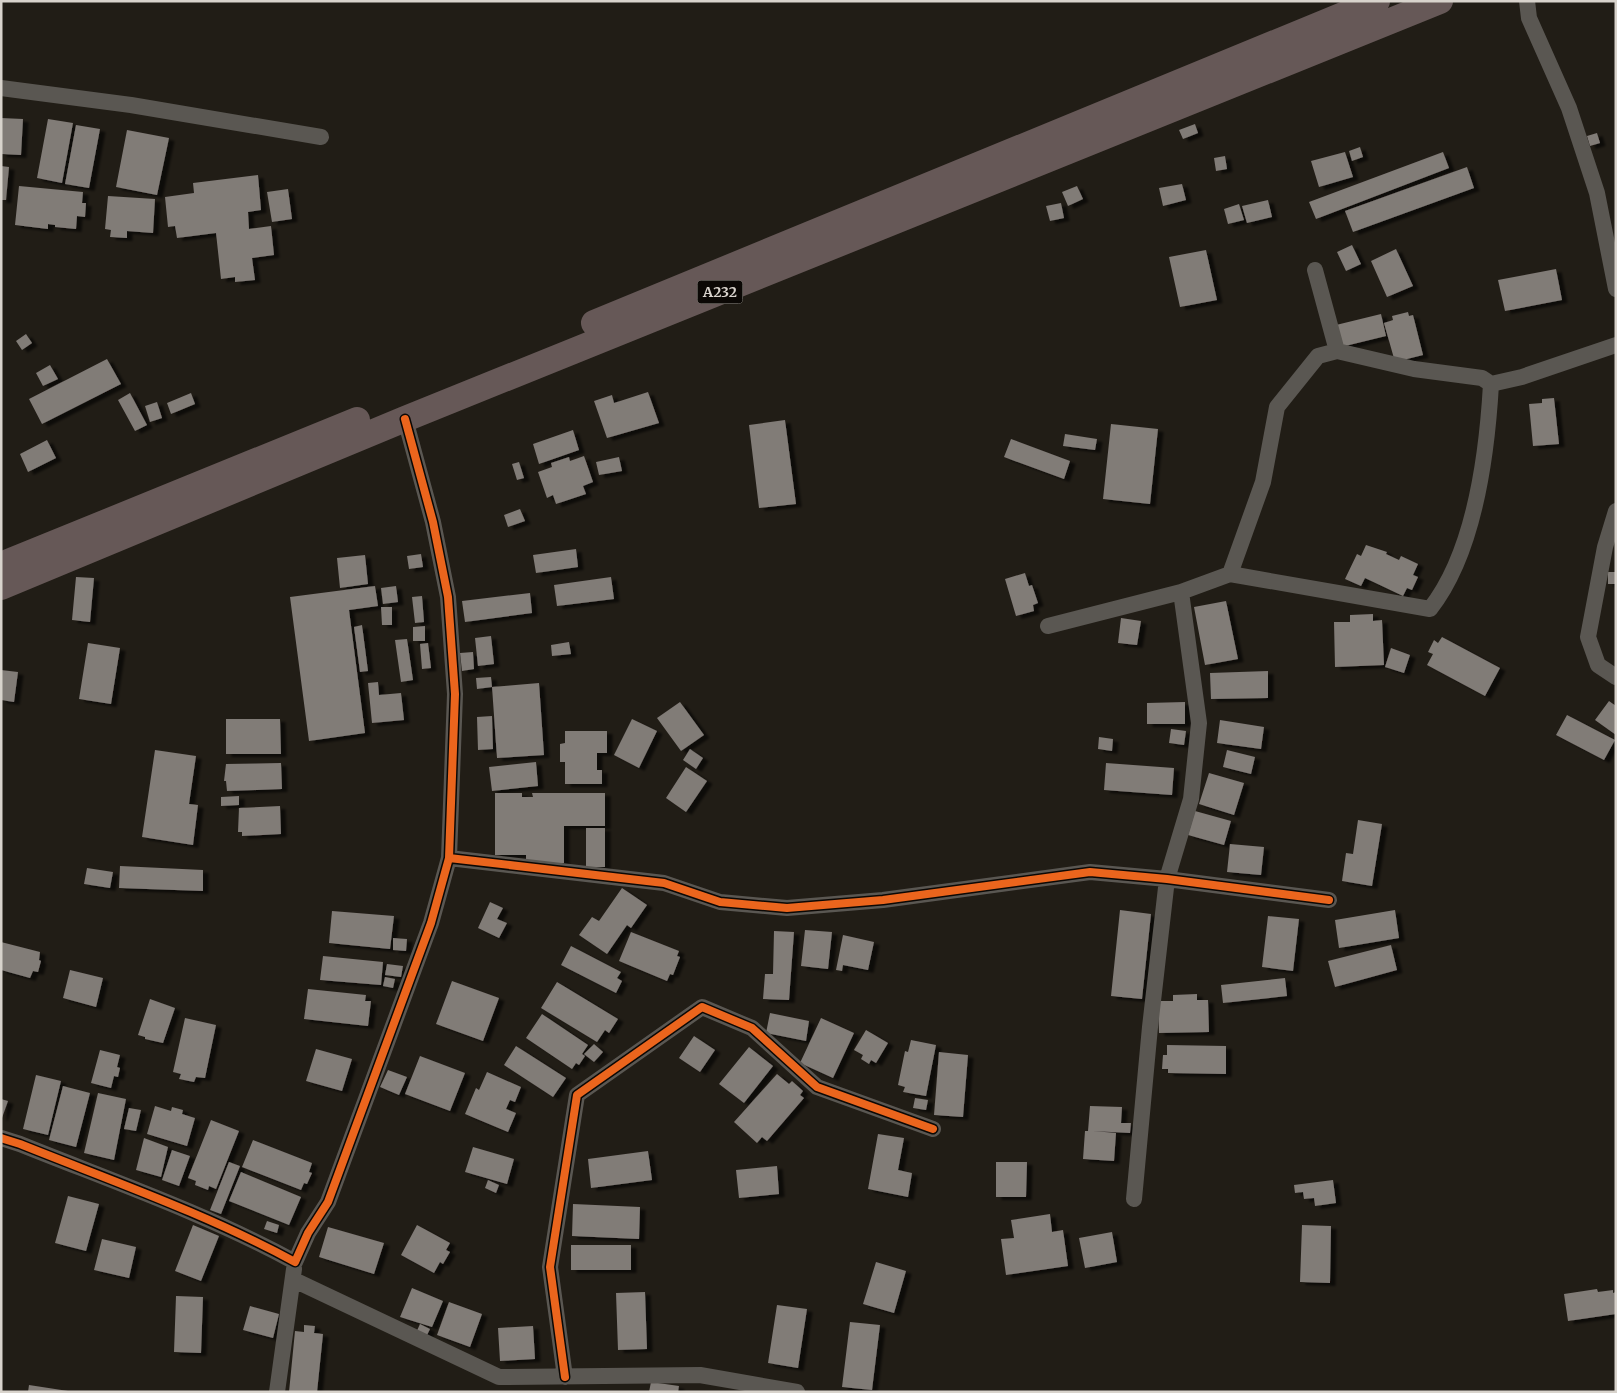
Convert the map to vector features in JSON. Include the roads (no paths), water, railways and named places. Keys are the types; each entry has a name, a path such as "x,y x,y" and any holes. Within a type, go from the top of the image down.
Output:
{"highway":[{"name":"A232","path":"1,565 1377,1"},
{"name":"A232","path":"1,587 405,419 1440,1"}],"street":[{"path":"1526,1 1529,18 1569,108 1597,193 1616,289"},
{"path":"1,88 131,105 321,137"},
{"path":"1315,270 1337,351"},
{"path":"1230,574 1263,482 1276,407 1318,356 1337,351 1414,369 1482,378 1491,384 1522,377 1616,345"},
{"path":"1048,626 1181,592 1230,574 1430,609 1445,590 1466,542 1479,478 1491,384"},
{"path":"277,1392 295,1262 308,1233 328,1202 431,923 449,858 455,694 448,597 433,522 405,419"},
{"path":"1616,511 1605,546 1588,637 1598,665 1616,678"},
{"path":"1134,1199 1150,1027 1167,879 1191,799 1199,723 1181,592"},
{"path":"449,858 664,883 720,902 787,908 883,900 1090,872 1167,879 1329,900"},
{"path":"564,1377 550,1266 577,1095 702,1007 752,1028 817,1087 933,1129"},
{"path":"1,1138 187,1211 255,1240 295,1262"},
{"path":"294,1280 499,1385 564,1377 700,1375 797,1392"}]}
